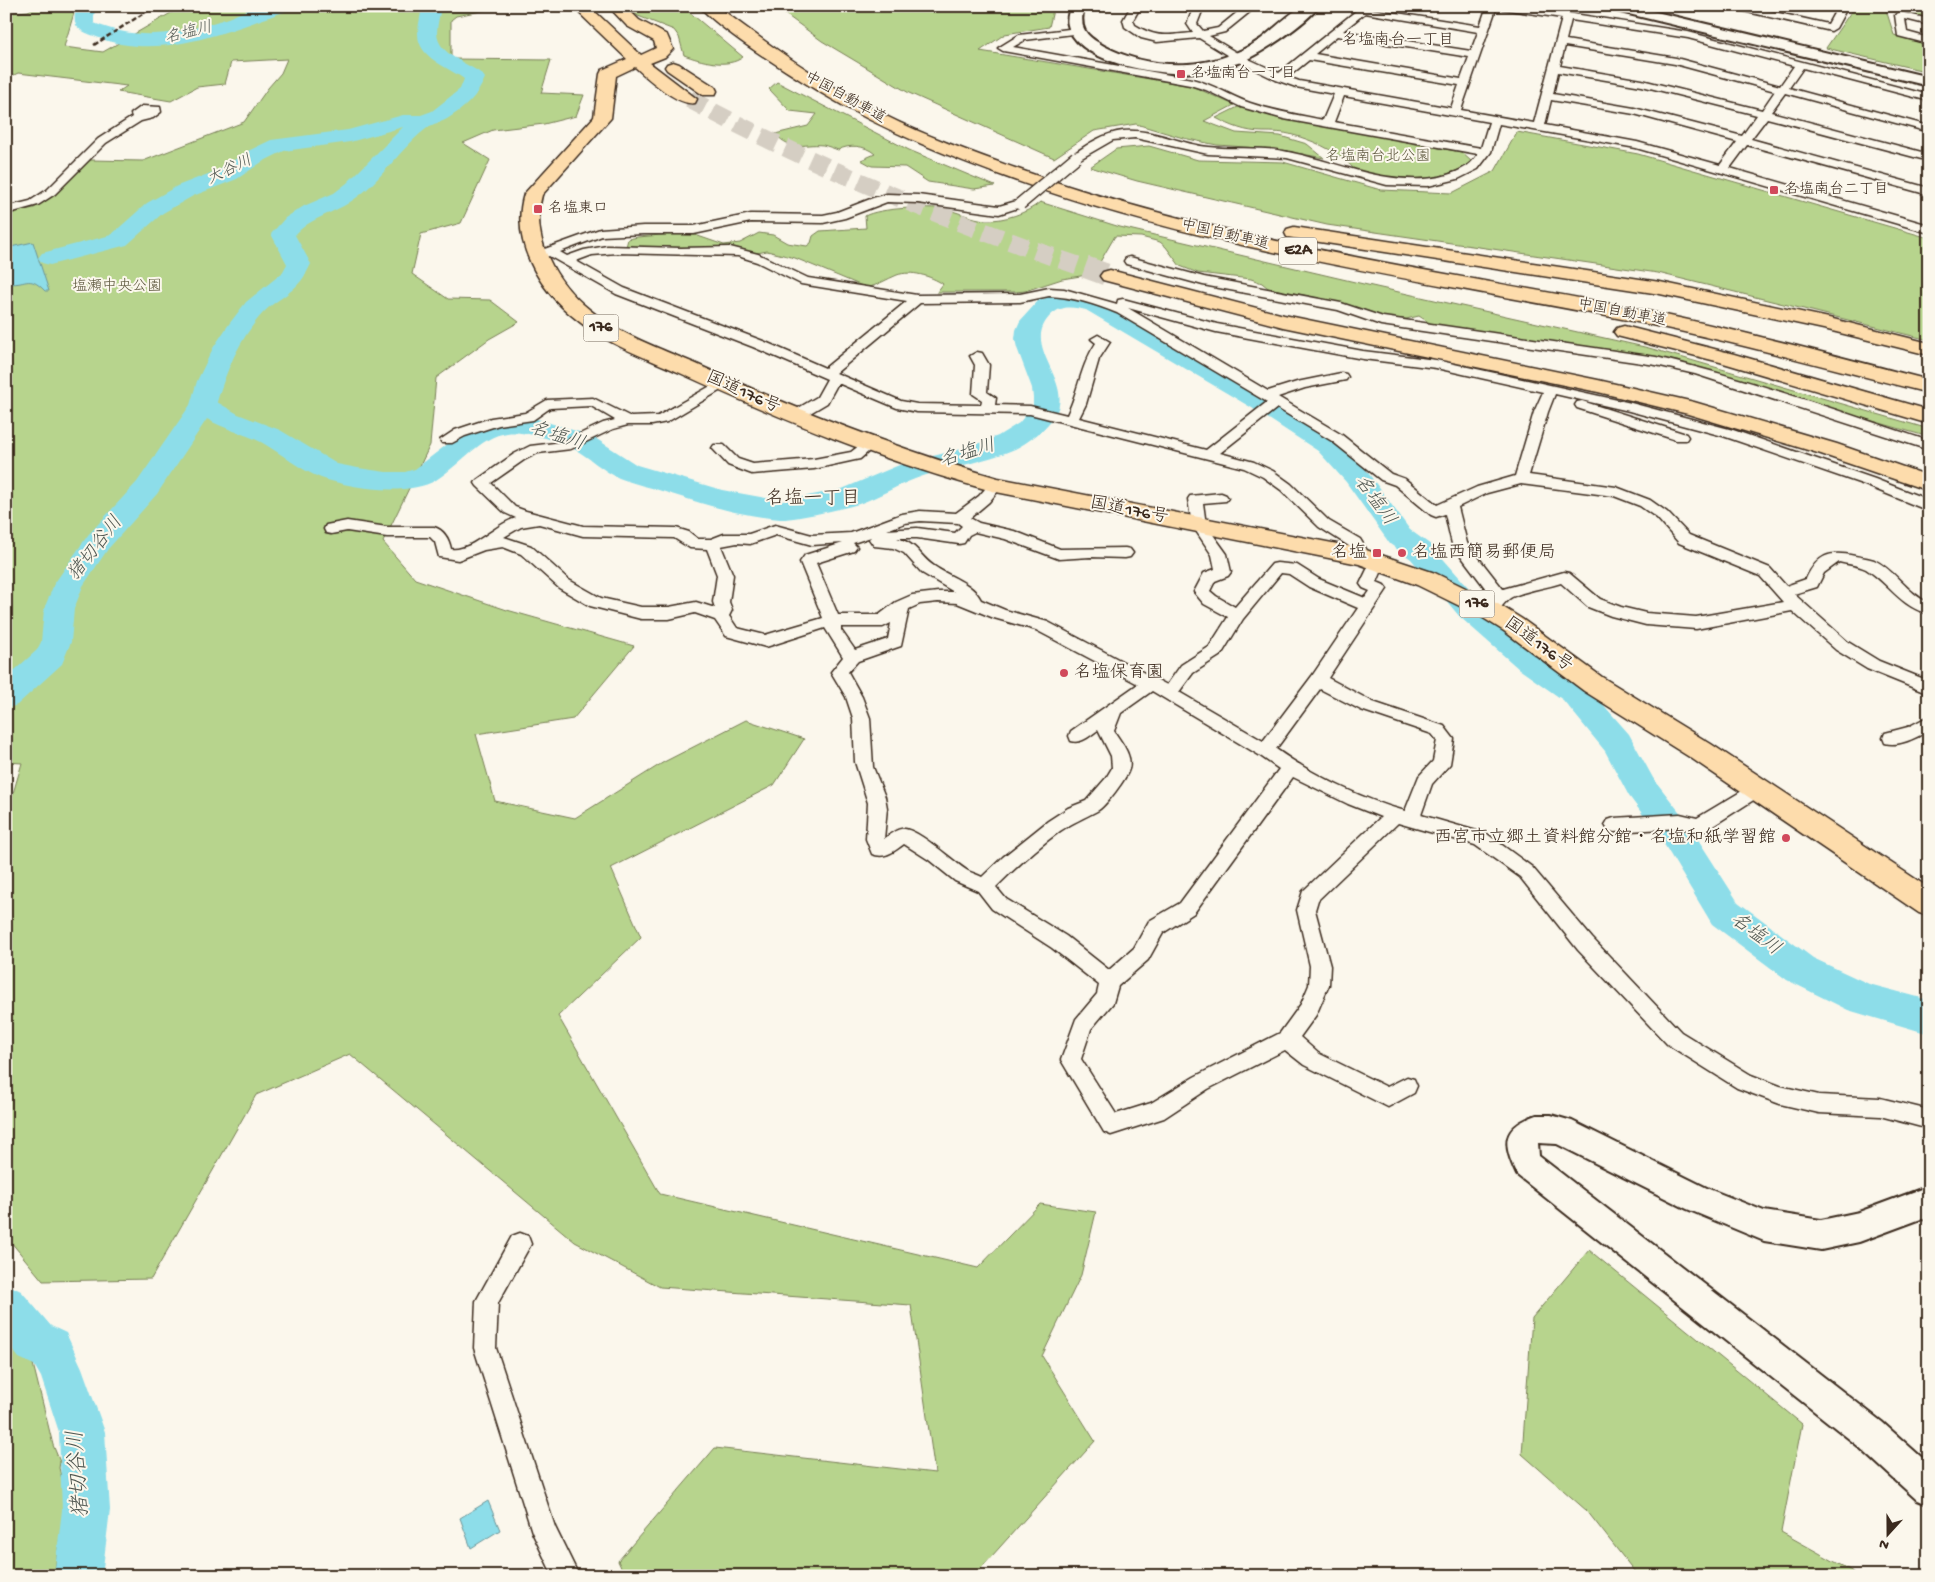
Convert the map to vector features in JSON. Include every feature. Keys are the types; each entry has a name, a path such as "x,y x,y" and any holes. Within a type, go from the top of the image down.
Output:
{"highway":[{"path":"564,6 611,48 646,58 666,48 664,42 655,34 633,24 616,6"},
{"path":"580,6 646,58 709,91"},
{"path":"599,6 646,58 652,74 689,99"},
{"name":"中国自動車道","path":"708,6 785,64 832,93 879,118 936,144 1063,192 1132,212 1253,242 1724,334 1929,387"},
{"name":"中国自動車道","path":"733,6 806,59 851,86 949,134 1012,159 1076,180 1218,220 1731,320 1929,370"},
{"name":"国道176号","path":"646,58 616,68 608,74 602,118 533,194 528,204 528,231 544,254 560,294 596,325 721,384 795,416 869,445 953,473 996,485 1371,559 1495,604 1514,625 1593,684 1701,751 1929,904"},
{"path":"1063,192 1121,213 1206,236 1364,275 1642,336 1736,360 1929,417"},
{"path":"1218,220 1660,288 1829,324 1929,349"},
{"path":"1121,267 1189,286 1274,306 1571,368 1695,397 1831,438 1929,472"},
{"path":"1121,267 1283,321 1598,386 1694,409 1829,449 1929,484"}],"street":[{"path":"1077,6 1074,22 1077,31 1088,43 1099,50 1137,63 1190,67 1212,65 1239,58 1257,49 1312,6"},
{"path":"1136,6 1128,23 1130,27 1145,36 1168,39 1221,30 1252,6"},
{"path":"1200,6 1192,24 1194,30 1200,35 1239,58 1296,84 1638,145 1929,229"},
{"path":"1455,112 1492,6"},
{"path":"1502,6 1688,35 1929,98"},
{"path":"1612,6 1929,82"},
{"path":"1734,6 1831,28 1840,8"},
{"path":"1280,78 1365,8 1483,30"},
{"path":"1929,22 1900,15 1902,34 1929,41"},
{"path":"1539,127 1567,17"},
{"path":"1077,31 1023,37 1003,48 1192,82 1260,109 1326,124 1485,152"},
{"path":"1334,33 1474,55"},
{"path":"1561,42 1676,61 1929,129"},
{"path":"1306,56 1465,84"},
{"path":"1723,169 1766,114 1801,64"},
{"path":"1554,68 1642,83 1929,158"},
{"path":"1326,124 1340,93"},
{"path":"1547,96 1634,111 1746,140 1929,192"},
{"path":"6,210 34,203 51,192 102,142 138,118"},
{"path":"544,254 577,240 600,233 643,230 694,230 751,218 823,219 841,215 876,200 887,198 918,199 999,210 1020,204 1098,141 1107,137 1132,134 1150,136 1205,151 1286,154 1366,178 1407,183 1435,181 1468,171 1478,164 1485,152 1494,119"},
{"path":"567,261 596,251 617,249 681,252 724,251 760,259 792,276 806,281 917,299 1020,298 1049,292 1082,296 1113,306 1337,438 1386,477 1400,482 1436,512 1482,490 1521,479 1616,492 1645,503 1662,515 1684,539 1765,572 1795,605 1842,646 1873,665 1929,688"},
{"path":"544,254 567,261 620,290 758,344 897,404 917,408 1030,410 1210,454 1249,465 1268,474 1286,487 1324,524 1355,543 1371,559 1368,584 1379,589 1318,680 1264,750"},
{"path":"1121,267 1341,307 1381,322 1656,361 1699,371 1802,403 1929,446"},
{"path":"795,416 822,400 830,376 917,299"},
{"path":"1113,306 1124,303 1216,328 1362,355 1436,364 1570,392 1728,433 1870,482 1929,506"},
{"path":"1071,420 1079,404 1092,359 1103,342 1098,338"},
{"path":"977,356 982,365 980,394 989,398 987,409"},
{"path":"1210,454 1272,399 1302,385 1342,377"},
{"path":"721,384 662,419 628,421 608,426 566,446 535,449 519,457 482,483 510,510 520,515 543,519 583,531 676,533 695,544 713,544 724,539 750,539 775,530 812,540 846,539 902,519 920,516 948,519 960,518 984,499 996,485"},
{"path":"1521,479 1541,412 1552,388"},
{"path":"1570,392 1576,402 1588,408 1681,437"},
{"path":"446,440 460,433 496,421 528,417 547,404 594,402 628,421"},
{"path":"718,448 733,462 752,469 814,464 855,456 869,445"},
{"path":"1221,498 1196,499 1199,525 1219,554 1223,572 1209,577 1202,592 1210,600 1236,615"},
{"path":"1450,506 1460,544 1495,604 1505,594 1564,577 1594,603 1617,612 1646,619 1696,623 1795,605"},
{"path":"960,518 974,527 1009,535 1059,554 1090,552 1125,553"},
{"path":"481,545 517,523 543,519"},
{"path":"331,529 348,526 387,532 434,532 442,541 444,553 458,555 481,545 504,542 526,550 564,584 596,602 641,613 669,613 696,607 721,616 732,632 766,642 800,629 832,621 883,621 902,606 918,599 938,597 959,598 1000,614 1042,626 1151,683 1264,750 1290,768 1354,799 1403,817 1481,839 1526,872 1585,944 1674,1038 1744,1082 1780,1095 1819,1104 1880,1107 1929,1120"},
{"path":"868,543 888,533 906,533 959,540 964,531 974,527"},
{"path":"852,657 833,631 832,621 808,562 810,559 838,550 882,541 909,549 927,568 958,587 979,606"},
{"path":"713,544 725,575 721,602 724,610 721,616"},
{"path":"1783,592 1812,583 1818,570 1832,558 1839,557 1869,564 1880,571 1911,601 1929,609"},
{"path":"1169,694 1187,669 1208,658 1215,651 1236,615 1277,568 1285,567 1338,594 1368,606"},
{"path":"902,606 895,642 852,657 839,672 850,687 859,707 863,725 864,767 874,789 878,808 874,842 878,849 884,849 903,835 935,855 961,876 985,886 1000,904 1060,942 1109,982"},
{"path":"1290,768 1187,908 1156,927 1141,954 1109,982 1106,997 1083,1025 1070,1060 1111,1125 1156,1111 1200,1083 1287,1039 1309,1009 1319,985 1320,966 1306,910 1310,896 1403,817 1425,781 1441,764 1446,739 1438,730 1368,706 1318,680"},
{"path":"1077,736 1151,683"},
{"path":"985,886 1009,862 1054,826 1074,813 1092,806 1112,783 1121,769 1120,756 1106,731 1113,710"},
{"path":"1891,738 1913,732 1929,722"},
{"path":"1614,825 1680,821 1700,826 1757,789"},
{"path":"1287,1039 1312,1059 1388,1098 1407,1086"},
{"path":"1929,1205 1921,1204 1859,1227 1821,1235 1764,1226 1698,1199 1562,1131 1547,1128 1532,1129 1523,1137 1523,1152 1528,1165 1870,1434 1929,1488"},
{"path":"520,1244 487,1301 485,1348 544,1532 567,1576"}],"green space":[{"name":"塩瀬中央公園","path":"37,6 76,6 64,47 103,52 183,6 484,6 486,10 456,16 451,20 451,59 551,60 541,93 584,95 576,116 544,124 493,130 463,143 490,160 461,223 421,234 412,274 448,299 490,300 519,322 489,339 436,378 430,445 383,542 415,579 507,610 634,646 573,719 476,734 495,801 575,818 664,762 746,720 804,739 774,785 611,868 641,937 558,1016 660,1194 978,1268 1040,1204 1096,1212 1081,1275 1042,1356 1095,1441 974,1576 625,1576 618,1561 715,1448 935,1473 911,1305 660,1287 575,1242 350,1054 256,1095 151,1279 43,1281 6,1236 6,817 22,763 6,762 6,214 34,208 50,198 90,160 143,161 244,122 281,73 287,59 231,62 225,84 197,87 171,101 118,92 127,86 18,73 6,79 6,13 28,11"},
{"path":"626,6 682,6 743,57 730,63 714,63 684,55 679,37 674,30 638,16"},
{"path":"774,6 1054,6 1049,27 1005,34 980,51 1192,86 1234,105 1204,121 1236,133 1280,136 1307,144 1324,158 1274,149 1217,145 1183,138 1136,124 1094,131 1054,158 909,93 822,41"},
{"path":"1855,6 1922,6 1929,8 1929,20 1886,10 1894,35 1929,45 1929,72 1826,48"},
{"path":"777,82 909,150 995,186 974,189 928,182 905,167 872,166 861,160 875,154 862,147 847,147 838,150 823,145 798,146 787,143 775,134 808,126 817,114 790,111 769,89"},
{"name":"名塩南台北公園","path":"1240,106 1275,117 1461,152 1471,161 1448,174 1415,179 1382,178 1354,168 1328,149 1307,140 1286,133 1245,130 1216,118"},
{"path":"1517,132 1638,154 1929,238 1929,340 1658,273 1327,225 1137,181 1090,167 1116,149 1149,146 1198,160 1283,162 1381,190 1452,193 1495,171"},
{"path":"1040,202 1120,227 1649,348 1929,429 1929,437 1677,361 1436,327 1419,316 1406,319 1388,318 1313,297 1268,288 1262,283 1251,279 1198,273 1180,266 1160,242 1141,237 1115,236 1093,274 1062,279 1025,291 1015,292 937,292 943,284 927,276 908,273 897,275 867,288 795,258 767,251 742,256 626,247 628,239 638,237 673,234 695,235 724,245 740,243 759,233 773,235 787,243 807,246 811,243 813,236 820,231 866,228 865,216 881,211 904,208 937,208 976,218 993,220 1022,213"},
{"path":"1589,1250 1802,1424 1781,1532 1858,1576 1638,1576 1587,1511 1522,1454 1532,1318"},
{"path":"6,1337 33,1364 53,1445 60,1462 59,1468 66,1495 54,1576 6,1576"}],"water":[{"path":"33,242 49,291 45,291 35,283 30,282 6,283 6,248"},
{"path":"488,1501 500,1530 471,1548 460,1518"}],"waterway":[{"name":"名塩川","path":"87,6 84,16 85,26 110,36 134,41 159,41 184,37 209,31 282,6"},
{"name":"名塩川","path":"423,121 439,115 469,92 475,78 441,56 431,45 428,31 432,6"},
{"name":"大谷川","path":"50,258 119,240 155,208 185,191 229,174 254,157 279,145 350,136 403,121 423,121"},
{"name":"名塩川","path":"203,405 210,381 226,348 241,324 255,307 292,277 299,264 283,234 293,223 312,211 342,198 355,188 385,156 423,121"},
{"name":"名塩川","path":"203,405 229,420 270,436 329,471 358,477 386,481 406,481 425,475 476,436 503,424 537,427 582,442 627,471 719,499 783,510 849,497 914,469 974,455 1008,442 1029,429 1046,407 1046,390 1033,358 1028,339 1033,321 1047,306 1060,301 1074,300 1095,305 1261,402 1328,445 1356,476 1400,537 1421,552 1471,610 1530,661 1574,692 1617,743 1641,787 1673,829 1725,913 1800,969 1861,998 1929,1017"},
{"name":"猪切谷川","path":"6,697 51,656 56,642 59,609 69,584 98,542 147,488 203,405"},
{"name":"猪切谷川","path":"6,1306 35,1342 50,1349 60,1368 82,1432 86,1510 78,1576"}],"tunnel":[{"path":"689,99 835,171 935,213 1088,269"},
{"path":"1085,267 1110,276"}],"railway":[{"path":"94,45 155,6"}],"place":[{"name":"名塩南台一丁目","path":"1181,74"},
{"name":"名塩南台二丁目","path":"1774,190"},
{"name":"名塩東口","path":"538,209"},
{"name":"名塩","path":"1377,553"},
{"name":"名塩西簡易郵便局","path":"1402,553"},
{"name":"名塩保育園","path":"1064,673"},
{"name":"西宮市立郷土資料館分館・名塩和紙学習館","path":"1786,838"}],"district":[{"name":"名塩南台一丁目","path":"1398,41"},
{"name":"名塩一丁目","path":"813,499"}]}
